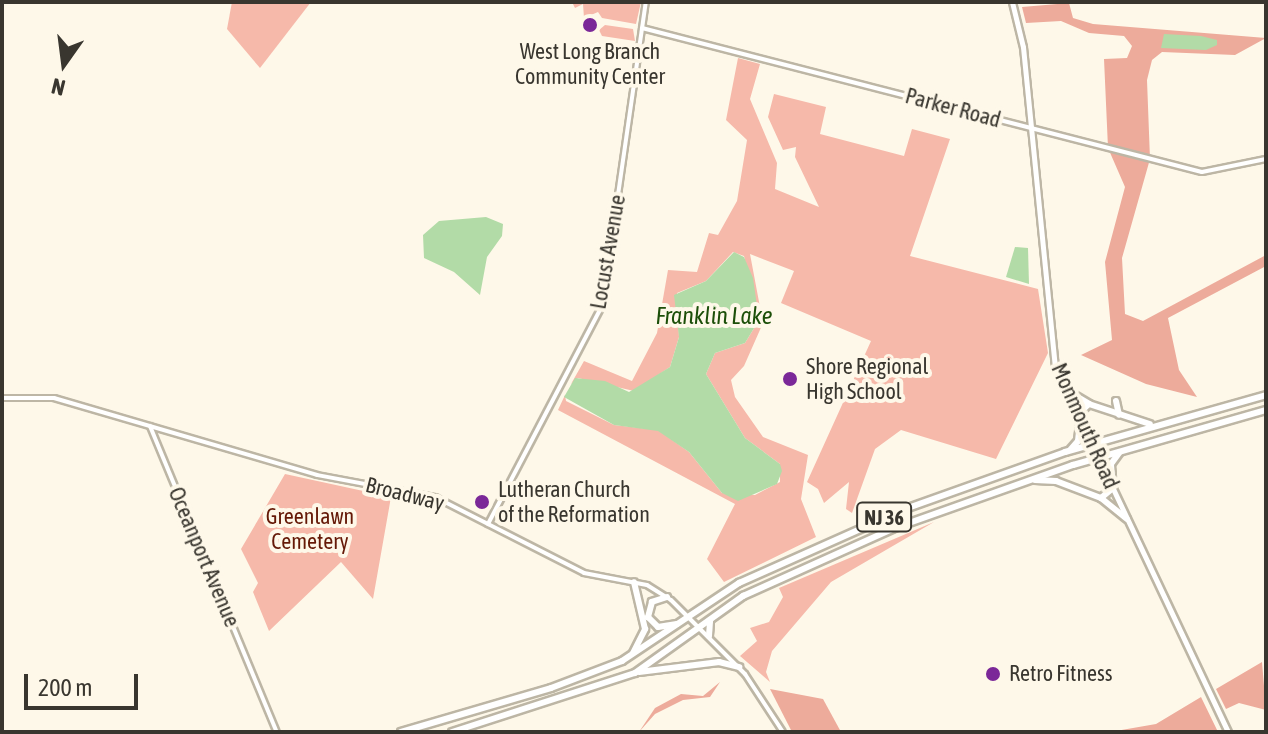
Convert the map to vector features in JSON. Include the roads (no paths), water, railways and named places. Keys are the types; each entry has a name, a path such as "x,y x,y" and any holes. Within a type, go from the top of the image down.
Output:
{"highway":[{"path":"1066,390 1089,404 1122,417 1158,424"},
{"name":"NJ 36","path":"401,732 560,685 626,658 719,594 813,547 949,492 1065,452 1266,395"},
{"path":"1116,401 1122,417"},
{"path":"1065,452 1078,441 1078,418 1089,404"},
{"name":"NJ 36","path":"452,732 635,673 711,617 844,549 1028,480 1266,410"},
{"path":"1101,498 1113,488 1111,464 1122,451"},
{"path":"1028,480 1056,481 1101,498 1127,519"},
{"path":"626,658 644,633 641,597 634,582"},
{"path":"667,597 650,604 650,621 662,628 680,623"},
{"path":"709,636 711,617"},
{"path":"719,662 724,653"},
{"path":"635,673 719,662 739,667"}],"main road":[{"name":"Monmouth Road","path":"1012,2 1023,47 1049,332 1066,390 1228,732"}],"street":[{"name":"Locust Avenue","path":"488,524 602,306 646,2"},
{"name":"Parker Road","path":"642,28 1202,172 1266,159"},
{"name":"Broadway","path":"2,398 54,398 317,475 431,496 584,573 634,582 667,597 709,636 739,667 783,732"},
{"name":"Oceanport Avenue","path":"150,426 277,732"}],"water":[{"path":"1164,34 1201,36 1217,40 1217,45 1206,50 1161,48"},
{"path":"486,217 503,224 502,236 487,257 480,295 454,272 424,258 423,235 439,221"},
{"path":"1015,247 1028,248 1029,284 1006,277"},
{"name":"Franklin Lake","path":"734,252 744,257 753,278 759,320 745,343 715,353 706,374 745,438 780,464 782,471 777,484 738,501 722,493 689,452 658,431 614,425 564,397 575,378 605,381 629,392 670,367 679,337 674,295 706,281"}],"place":[{"name":"West Long Branch Community Center","path":"590,25"},
{"name":"Shore Regional High School","path":"790,379"},
{"name":"Lutheran Church of the Reformation","path":"482,502"},
{"name":"Retro Fitness","path":"993,674"}],"park label":[{"name":"Greenlawn Cemetery","path":"310,528"}]}
